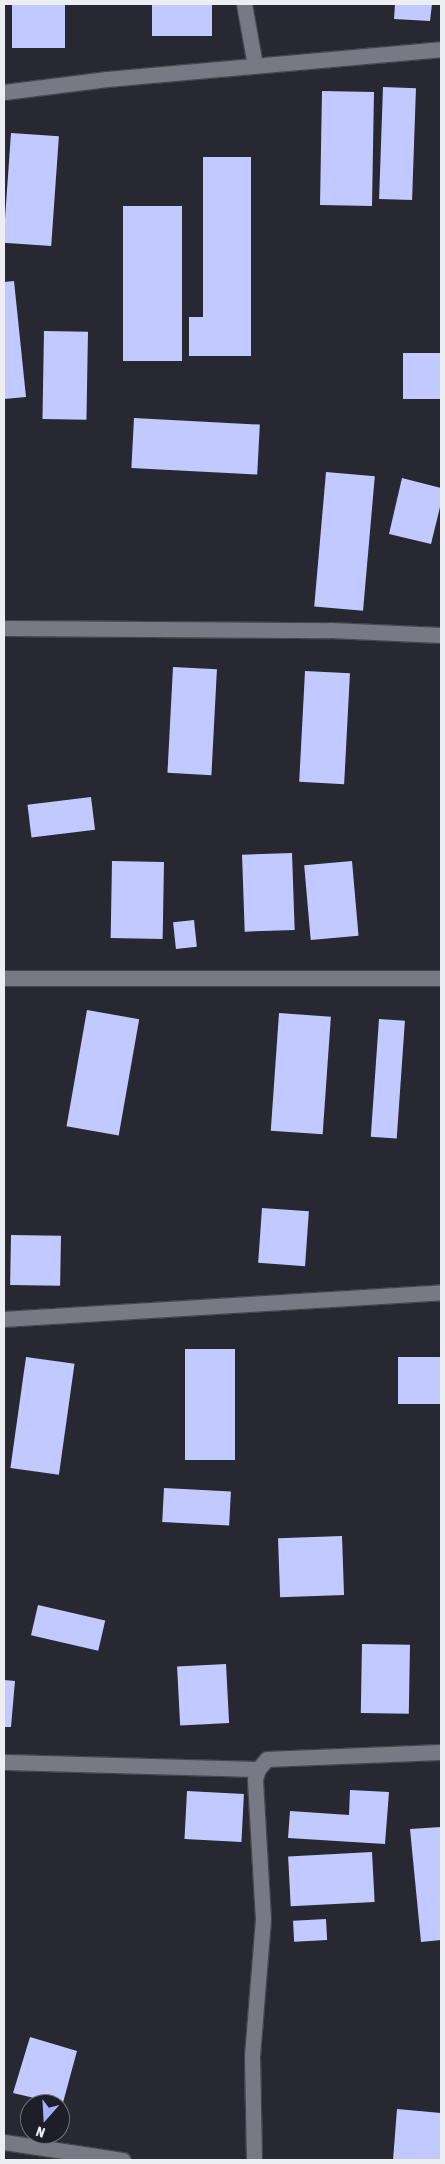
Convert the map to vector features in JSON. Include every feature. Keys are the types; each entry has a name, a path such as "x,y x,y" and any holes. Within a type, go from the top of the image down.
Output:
{"street":[{"path":"244,4 255,66"},
{"path":"4,92 107,78 441,49"},
{"path":"4,628 330,630 441,635"},
{"path":"4,978 441,978"},
{"path":"4,1319 441,1292"},
{"path":"254,2160 252,2056 263,1919 255,1779 258,1769 267,1759 441,1752"},
{"path":"4,1762 258,1769"},
{"path":"4,2142 123,2160"}],"building":[{"path":"12,4 65,4 65,48 12,48"},
{"path":"152,4 212,4 212,36 152,36"},
{"path":"395,4 432,4 430,21 394,19"},
{"path":"383,87 416,88 412,200 379,199"},
{"path":"322,91 374,92 372,206 320,205"},
{"path":"11,133 59,136 51,246 4,243"},
{"path":"203,157 251,157 251,356 189,356 189,317 203,317"},
{"path":"123,206 182,206 182,361 123,361"},
{"path":"14,281 26,397 4,399 4,282"},
{"path":"44,331 88,332 86,420 42,419"},
{"path":"403,353 441,353 441,399 403,399"},
{"path":"134,418 260,425 257,475 131,468"},
{"path":"326,472 375,476 363,611 314,606"},
{"path":"402,478 441,488 441,503 431,544 389,534"},
{"path":"173,667 217,669 211,775 167,773"},
{"path":"305,671 350,673 344,784 299,782"},
{"path":"91,797 95,830 31,838 27,805"},
{"path":"292,853 295,930 245,932 242,855"},
{"path":"112,861 164,862 163,939 111,938"},
{"path":"352,861 359,936 311,940 304,865"},
{"path":"194,920 197,947 176,949 173,922"},
{"path":"87,1010 139,1019 119,1135 67,1126"},
{"path":"279,1013 331,1017 323,1134 271,1131"},
{"path":"379,1019 405,1021 397,1139 371,1137"},
{"path":"262,1208 309,1211 305,1266 258,1263"},
{"path":"11,1235 61,1236 60,1286 10,1285"},
{"path":"185,1349 235,1349 235,1460 185,1460"},
{"path":"26,1357 75,1364 59,1475 10,1468"},
{"path":"398,1357 441,1357 441,1404 398,1404"},
{"path":"164,1488 231,1492 229,1525 162,1522"},
{"path":"342,1536 344,1595 280,1597 278,1538"},
{"path":"38,1605 105,1621 98,1651 31,1635"},
{"path":"362,1644 410,1645 409,1714 361,1713"},
{"path":"226,1664 229,1723 180,1725 177,1667"},
{"path":"4,1680 15,1681 11,1727 4,1727"},
{"path":"350,1790 389,1792 385,1844 288,1838 290,1811 349,1815"},
{"path":"187,1791 244,1794 241,1842 184,1839"},
{"path":"441,1827 441,1940 421,1942 410,1829"},
{"path":"372,1852 375,1902 291,1906 288,1856"},
{"path":"326,1919 327,1940 294,1942 293,1921"},
{"path":"30,2037 77,2051 65,2094 20,2095 13,2093"},
{"path":"397,2109 441,2113 441,2160 393,2160"}]}
